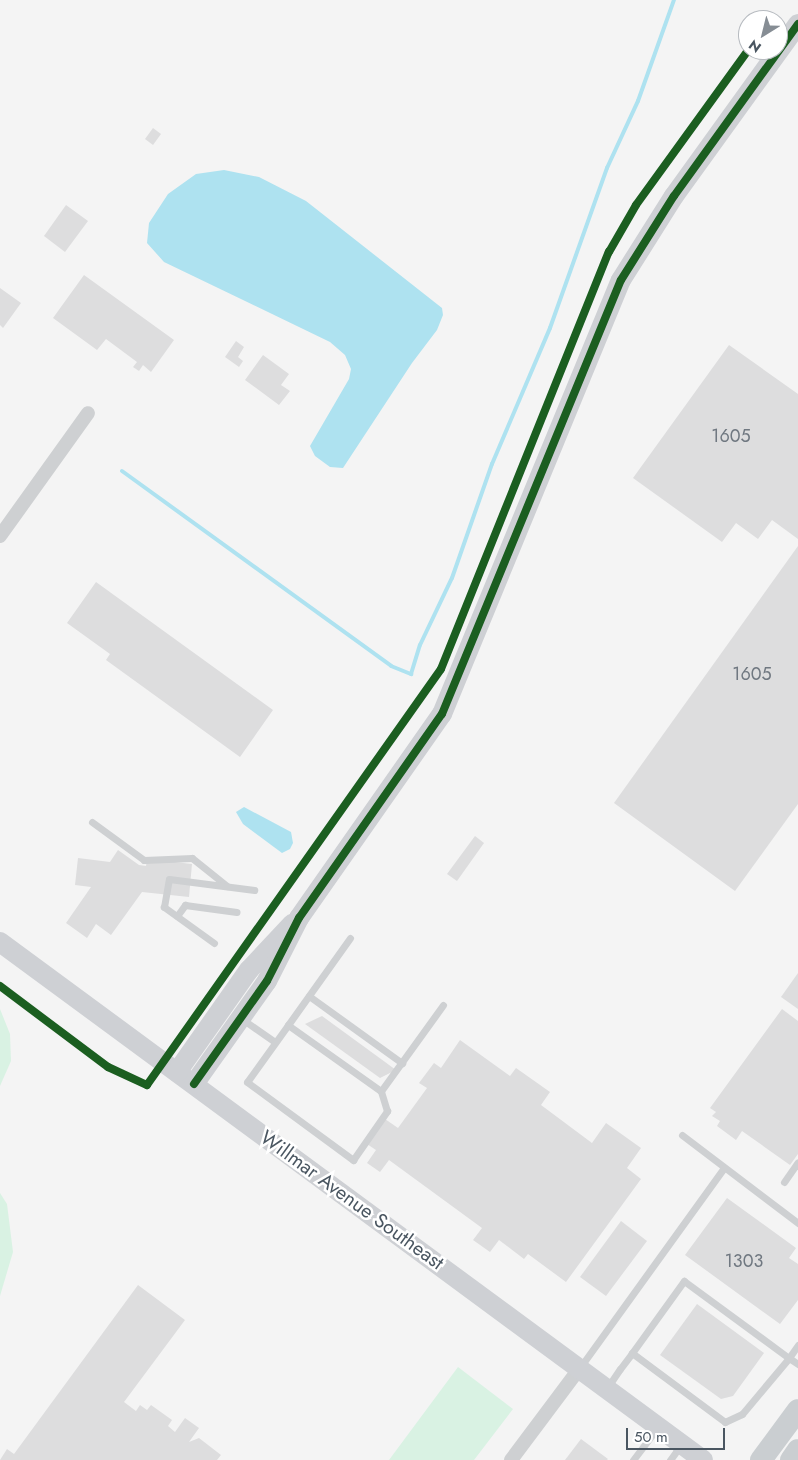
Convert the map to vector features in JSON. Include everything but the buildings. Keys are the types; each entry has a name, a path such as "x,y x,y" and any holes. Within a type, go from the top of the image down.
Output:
{"main road":[{"path":"762,1460 798,1410"},
{"path":"791,1460 798,1450"}],"street":[{"path":"177,1072 253,964 299,918 411,761 449,701 598,331 625,273 669,203 798,24"},
{"path":"0,536 88,413"},
{"path":"194,1084 280,959 299,918"},
{"name":"Willmar Avenue Southeast","path":"0,942 658,1427 676,1452 703,1460"},
{"path":"511,1460 579,1369"}],"lane":[{"path":"92,822 144,860 192,858 227,886"},
{"path":"214,944 164,907 169,879 254,890"},
{"path":"177,916 184,905 237,912"},
{"path":"288,1025 381,1091 387,1111 352,1160 247,1082 350,938"},
{"path":"309,996 402,1063"},
{"path":"381,1091 443,1005"},
{"path":"241,1017 274,1042"},
{"path":"682,1135 798,1224"},
{"path":"784,1182 798,1162"},
{"path":"579,1369 724,1168"},
{"path":"606,1389 684,1281 798,1364"},
{"path":"632,1354 725,1422 742,1414 798,1345"},
{"path":"633,1460 658,1427"}],"green space":[{"path":"0,1009 10,1034 11,1061 0,1086"},
{"path":"0,1193 7,1204 13,1252 0,1296"},
{"path":"458,1367 513,1409 474,1460 389,1460"}],"water":[{"path":"224,170 259,177 306,201 442,308 443,315 437,330 412,363 343,468 330,467 315,456 310,446 349,379 351,369 345,355 330,342 164,262 147,243 149,223 168,194 196,174"},
{"path":"244,807 291,832 293,843 290,849 282,853 243,824 236,812"}],"waterway":[{"path":"122,471 391,666 411,674 420,645 452,578 492,464 550,328 607,168 638,101 674,0"}],"cycle path":[{"path":"194,1084 267,981 299,918 442,714 621,280 674,196 798,24"},
{"path":"0,986 108,1067 147,1085 441,669 609,252 636,205 741,60"}]}
